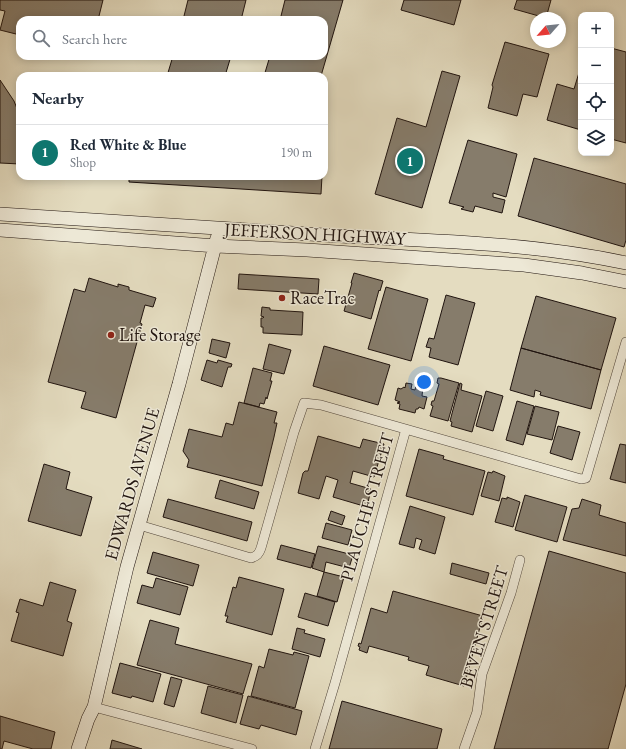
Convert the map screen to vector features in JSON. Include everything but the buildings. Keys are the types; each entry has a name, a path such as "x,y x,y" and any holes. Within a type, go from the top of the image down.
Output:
{"main road":[{"name":"JEFFERSON HIGHWAY","path":"0,214 220,229 505,245 590,256 626,263"},
{"name":"EDWARDS AVENUE","path":"78,749 88,719 94,707 127,567 179,384 220,229"},
{"name":"JEFFERSON HIGHWAY","path":"0,230 216,246 306,250 524,265 582,273 626,282"}],"street":[{"name":"PLAUCHE STREET","path":"315,749 406,429 581,479 586,478 626,342"},
{"path":"139,525 251,558 256,557 261,548 294,432 304,403 321,405 406,429"},
{"name":"BEVEN STREET","path":"464,749 477,712 482,674 511,593 520,560"},
{"path":"94,707 252,749"}],"place":[{"name":"Red White & Blue","path":"410,161"},
{"name":"RaceTrac","path":"282,298"},
{"name":"Life Storage","path":"111,335"}]}
